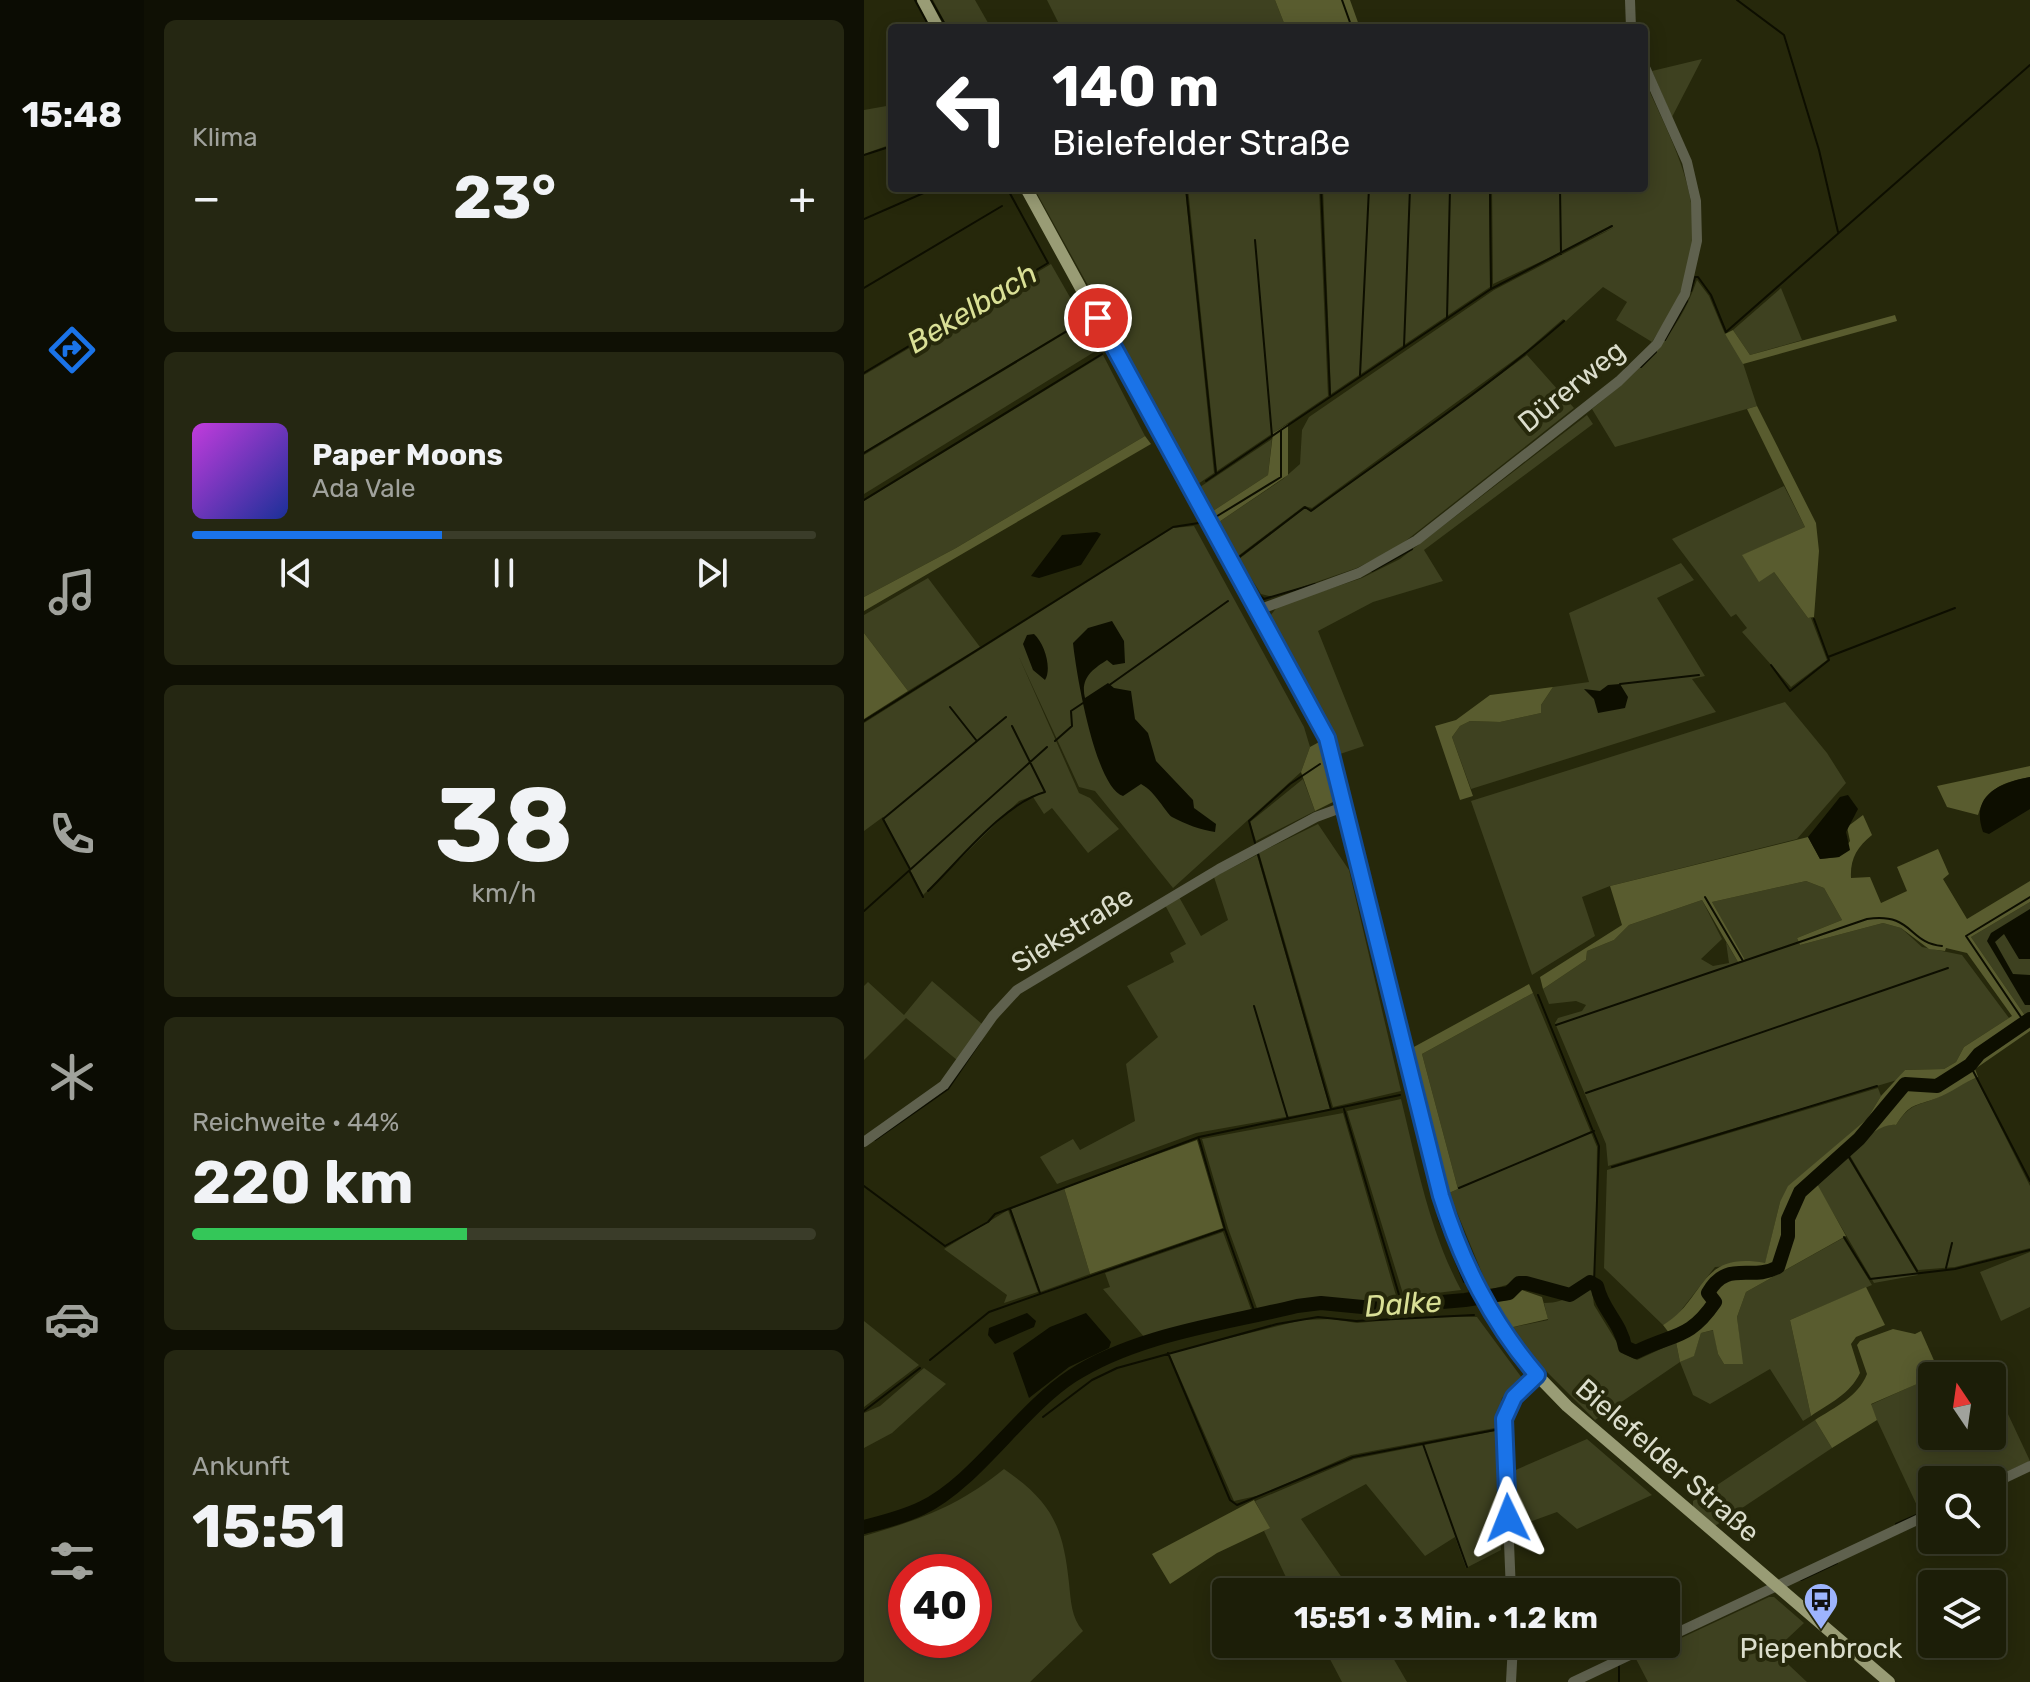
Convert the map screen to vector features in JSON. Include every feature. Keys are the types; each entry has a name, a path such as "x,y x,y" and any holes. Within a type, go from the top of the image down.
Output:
{"main road":[{"path":"923,0 936,24"},
{"name":"Bielefelder Straße","path":"1028,192 1327,738 1441,1196 1457,1248 1485,1303 1537,1375 1567,1406 1889,1682"}],"street":[{"path":"1630,0 1631,24"},
{"name":"Dürerweg","path":"1258,610 1359,573 1400,552 1619,381 1657,344 1685,294 1694,259 1697,212 1687,162 1648,74"},
{"name":"Siekstraße","path":"864,1142 944,1085 993,1016 1017,990 1219,869 1316,817 1346,806"},
{"path":"1510,1578 1504,1419 1514,1397 1537,1375"},
{"path":"2006,1477 2030,1466"},
{"path":"1680,1632 1918,1520"},
{"path":"1511,1682 1512,1658"},
{"path":"1573,1682 1624,1658"}],"green space":[{"path":"933,0 975,0 989,24 946,24"},
{"path":"1047,0 1275,0 1284,24 1059,24"},
{"path":"1275,0 1350,0 1359,24 1284,24"},
{"path":"1702,59 1672,117 1652,71"},
{"path":"1648,88 1687,183 1694,236 1690,264 1680,293 1652,342 1616,320 1627,302 1603,287 1566,321 1563,319 1525,352 1312,508 1304,506 1238,556 1219,522 1300,464 1302,430 1309,417 1494,290 1615,227 1493,284 1492,192 1648,192"},
{"path":"888,106 888,145 864,154 864,110"},
{"path":"1036,192 1185,192 1214,473 1198,484"},
{"path":"1188,192 1319,192 1328,396 1217,471"},
{"path":"1323,192 1489,192 1490,287 1331,394"},
{"path":"1051,264 1083,320 864,452 864,375"},
{"path":"1697,280 1709,296 1725,334 1740,354 1757,406 1615,447 1592,409 1655,352 1679,319"},
{"path":"1781,288 1802,340 1750,355 1733,330"},
{"path":"1895,315 1897,321 1743,364 1725,334 1733,330 1750,355"},
{"path":"1084,322 1099,349 864,494 864,455"},
{"path":"1103,355 1145,436 956,548 864,597 864,501"},
{"path":"1527,355 1574,408 1398,547 1357,568 1273,597 1261,594 1239,559 1305,508 1312,511"},
{"path":"1757,406 1816,523 1819,551 1814,617 1808,618 1774,572 1759,582 1742,555 1805,527 1747,409"},
{"path":"1587,415 1593,424 1424,550 1443,581 1373,602 1318,631 1364,746 1340,754 1329,723 1270,616 1278,606 1362,578 1400,559"},
{"path":"1288,424 1288,475 1219,522 1213,511 1268,475 1273,433"},
{"path":"1145,436 1151,444 864,611 864,597 956,548"},
{"path":"1272,439 1268,475 1213,511 1200,487"},
{"path":"1784,486 1805,527 1743,555 1774,572 1811,618 1827,660 1791,687 1742,632 1747,628 1736,614 1731,617 1672,539"},
{"path":"1194,526 1304,727 1310,747 1301,772 1173,888 1095,791 1079,787 1019,657 1079,793 1090,798 1119,829 1088,853 1052,808 1044,814 1033,797 1046,791 1019,801 923,895 883,817 864,831 864,723 1173,528"},
{"path":"1681,563 1694,580 1657,598 1705,676 1692,679 1716,712 1471,789 1452,737 1460,726 1470,721 1500,722 1541,713 1541,705 1553,687 1589,682 1569,613"},
{"path":"928,578 980,647 908,691 864,633 864,615"},
{"path":"864,633 908,691 864,719"},
{"path":"1553,687 1541,705 1541,713 1500,722 1470,721 1460,726 1452,737 1473,796 1460,800 1435,726 1456,720 1490,695"},
{"path":"1785,702 1827,753 1846,783 1797,839 1610,886 1582,897 1595,936 1532,975 1471,801"},
{"path":"1321,741 1335,801 1315,811 1301,772 1310,747"},
{"path":"2030,766 2030,777 2012,781 1991,792 1978,815 1947,807 1937,786"},
{"path":"1303,779 1315,811 1256,841 1250,822"},
{"path":"1863,815 1872,835 1856,854 1851,878 1870,877 1881,903 1907,891 1897,867 1938,849 1949,874 1943,879 1967,919 2030,881 2030,902 1971,937 2026,1017 2030,1015 2030,1031 1975,1069 1978,1077 1942,1096 1914,1106 1896,1125 1887,1126 1865,1138 1816,1182 1846,1236 1746,1292 1737,1317 1743,1364 1724,1364 1718,1354 1713,1330 1701,1333 1694,1356 1680,1362 1676,1342 1663,1325 1688,1303 1714,1270 1743,1261 1765,1263 1780,1202 1788,1186 1867,1119 1881,1096 1905,1070 1944,1069 1956,1062 1964,1047 2012,1016 1967,953 1946,948 1945,951 1929,949 1901,928 1883,923 1800,945 1797,938 1842,920 1824,888 1806,881 1712,902 1745,960 1738,962 1702,900 1629,925 1614,940 1587,951 1586,960 1543,989 1540,977 1622,925 1610,886 1808,837 1820,859 1839,857 1850,841 1847,827"},
{"path":"1318,824 1349,870 1401,1091 1333,1107 1259,853"},
{"path":"1257,855 1330,1109 1196,1133 1057,1184 1040,1157 1073,1139 1080,1150 1135,1121 1126,1064 1158,1037 1127,986 1174,962 1170,953 1186,944 1165,905 1179,897 1201,936 1228,920 1214,877"},
{"path":"1806,881 1824,888 1842,920 1797,938 1800,945 1883,923 1901,928 1922,947 1962,955 2009,1018 1964,1047 1956,1062 1944,1069 1905,1070 1897,1080 1608,1166 1606,1144 1555,1023 1558,1018 1582,1011 1586,1005 1576,1001 1549,1004 1543,989 1586,960 1587,951 1614,940 1629,925 1702,900 1722,939 1701,959 1713,966 1729,963 1726,942 1738,962 1744,960 1712,902"},
{"path":"2030,902 2030,1015 2026,1017 1971,937"},
{"path":"932,981 982,1024 957,1060 906,1018 864,1060 864,986 868,982 904,1015"},
{"path":"1529,984 1533,993 1422,1054 1458,1189 1449,1193 1412,1048"},
{"path":"1533,993 1597,1147 1595,1275 1568,1289 1527,1279 1489,1290 1449,1193 1458,1189 1422,1054"},
{"path":"1976,1078 2030,1186 2030,1248 1955,1267 1918,1270 1849,1154 1876,1130 1896,1125 1912,1108"},
{"path":"1878,1088 1881,1096 1867,1119 1780,1202 1765,1264 1715,1267 1675,1318 1663,1325 1604,1268 1607,1170"},
{"path":"1401,1099 1432,1220 1461,1290 1404,1297 1347,1111"},
{"path":"1343,1113 1397,1299 1375,1303 1321,1297 1258,1311 1228,1228 1202,1139"},
{"path":"1197,1140 1223,1228 1090,1274 1064,1188"},
{"path":"1847,1156 1918,1275 1874,1283 1815,1182"},
{"path":"1064,1188 1090,1274 1040,1292 1011,1209"},
{"path":"1008,1210 1038,1292 1004,1303 1007,1295 944,1249"},
{"path":"1223,1232 1252,1312 1145,1338 1103,1289 1110,1287 1105,1273"},
{"path":"1843,1238 1872,1285 1790,1320 1811,1416 1803,1421 1770,1369 1710,1404 1693,1395 1680,1362 1694,1355 1701,1333 1714,1330 1718,1354 1724,1364 1742,1363 1737,1317 1746,1292"},
{"path":"2030,1252 2030,1307 2001,1321 1980,1272"},
{"path":"1866,1287 1885,1325 1856,1337 1851,1344 1860,1373 1845,1392 1811,1416 1790,1320"},
{"path":"1592,1289 1594,1305 1624,1354 1637,1360 1676,1342 1680,1362 1595,1420 1533,1358 1509,1328 1548,1320 1544,1303 1560,1301"},
{"path":"1522,1290 1542,1297 1548,1319 1509,1328 1493,1302 1508,1300"},
{"path":"1435,1316 1477,1317 1522,1378 1502,1398 1495,1428 1351,1455 1261,1495 1234,1501 1169,1353 1302,1320 1332,1319 1357,1323"},
{"path":"864,1321 919,1365 864,1407"},
{"path":"1893,1329 1915,1334 1921,1331 1935,1362 1918,1362 1918,1384 1871,1404 1877,1420 1832,1448 1815,1420 1845,1401 1863,1382 1867,1374 1857,1345 1860,1341"},
{"path":"924,1368 946,1384 892,1433 864,1448 864,1413 880,1406"},
{"path":"1918,1383 1918,1450 2006,1450 2006,1410 2030,1461 2006,1472 2006,1466 1918,1466 1918,1508 1870,1405"},
{"path":"1815,1420 1832,1448 1715,1526 1693,1507 1693,1501"},
{"path":"1495,1431 1501,1550 1466,1568 1455,1537 1425,1556 1366,1484 1301,1519 1342,1578 1286,1578 1264,1531 1269,1527 1255,1501 1354,1459"},
{"path":"1587,1439 1652,1495 1577,1529 1557,1512 1513,1528 1511,1472"},
{"path":"1004,1469 1044,1505 1063,1546 1071,1602 1083,1631 1030,1682 864,1682 864,1536 938,1510 971,1493"},
{"path":"1254,1500 1270,1528 1217,1553 1170,1584 1152,1554"},
{"path":"1774,1597 1804,1623 1774,1651 1807,1682 1648,1682 1636,1659 1680,1658 1680,1638"},
{"path":"1329,1658 1393,1658 1407,1682 1342,1682"}],"shaded area":[{"path":"1101,534 1081,565 1039,578 1031,576 1062,535"},
{"path":"1112,621 1124,641 1125,663 1113,665 1107,660 1093,671 1084,685 1085,698 1108,683 1114,688 1131,691 1135,719 1148,733 1156,761 1193,800 1194,808 1216,824 1215,832 1172,817 1141,784 1123,796 1113,788 1104,772 1089,727 1073,643 1088,628"},
{"path":"1034,634 1046,657 1048,670 1045,680 1033,670 1023,644 1027,635"},
{"path":"1620,684 1628,697 1625,708 1598,713 1594,699 1584,689 1600,691 1608,685"},
{"path":"2030,777 2030,809 1989,834 1983,832 1980,809 1984,800 1998,787"},
{"path":"1848,795 1858,809 1846,832 1850,850 1839,857 1820,859 1808,837 1840,797"},
{"path":"2030,909 2030,959 2019,959 2004,934 1995,942 2013,974 2030,975 2030,1005 2025,1005 1987,941 1991,933"},
{"path":"1027,1313 1036,1321 1034,1327 995,1344 988,1335 989,1328"},
{"path":"1086,1313 1111,1342 1109,1348 1069,1367 1029,1398 1013,1353 1050,1327"}],"waterway":[{"path":"915,0 928,24"},
{"name":"Bekelbach","path":"931,0 945,24"},
{"path":"1342,0 1351,24"},
{"path":"1737,0 1784,35 1819,150 1838,232"},
{"path":"1691,291 1695,277 1698,277 1711,295 1726,332 2030,65"},
{"path":"864,155 888,147"},
{"path":"864,219 926,192"},
{"name":"Bekelbach","path":"864,373 1048,263 1009,192"},
{"path":"1186,192 1216,474"},
{"path":"1321,192 1330,395"},
{"path":"1360,375 1369,192"},
{"path":"1404,347 1410,192"},
{"path":"1447,318 1450,192"},
{"path":"1490,192 1491,288"},
{"path":"1560,192 1561,254"},
{"path":"864,288 1002,206"},
{"path":"1214,518 1281,477 1281,430 1491,289 1612,226"},
{"path":"1255,240 1272,436"},
{"path":"1665,340 1687,301"},
{"path":"1216,518 1238,558 1305,507 1311,511 1440,419 1564,321"},
{"path":"864,453 1082,322"},
{"path":"1641,367 1656,352"},
{"path":"864,500 1102,354"},
{"path":"1206,481 1281,430"},
{"path":"864,721 1173,527 1205,522"},
{"path":"1372,571 1412,549"},
{"path":"1257,593 1264,599 1315,584"},
{"path":"1108,686 1228,601"},
{"path":"1828,657 1955,608"},
{"path":"1771,665 1790,691 1829,660 1814,619"},
{"path":"1620,684 1699,675"},
{"path":"1055,741 1072,726 1071,711 1083,703"},
{"path":"950,707 976,740"},
{"path":"910,869 883,819 1006,717"},
{"path":"928,891 998,820 1029,798 1045,792 1012,726"},
{"path":"864,911 1047,747"},
{"path":"1255,843 1249,821 1290,784 1320,764"},
{"path":"1258,854 1331,1109"},
{"path":"1366,869 1380,926"},
{"path":"910,872 923,897"},
{"path":"1705,897 1743,961"},
{"path":"2025,1023 1966,936 2030,897"},
{"path":"1556,1025 1867,919 1893,920 1922,940 1942,946"},
{"path":"1367,922 1439,1220 1464,1282"},
{"path":"1586,1093 1948,968"},
{"path":"1538,995 1599,1146 1594,1283"},
{"path":"1254,1006 1288,1119"},
{"name":"Dalke","path":"864,1527 908,1514 942,1497 1034,1407 1072,1376 1124,1350 1211,1325 1321,1303 1373,1308 1465,1300 1509,1293 1519,1283 1570,1295 1590,1282 1597,1286 1625,1347 1636,1352 1680,1334 1706,1314 1715,1302 1708,1293 1723,1277 1778,1267 1788,1236 1788,1219 1800,1192 1859,1139 1905,1084 1937,1086 2030,1019"},
{"path":"1408,1037 1450,1202 1475,1266 1491,1296"},
{"path":"875,1140 948,1089 980,1042"},
{"path":"1970,1065 2030,1181"},
{"path":"1612,1167 1877,1086"},
{"path":"864,1186 945,1246 988,1222 995,1214 1199,1137 1400,1095"},
{"path":"1344,1109 1402,1305"},
{"path":"1459,1188 1594,1131"},
{"path":"1199,1139 1225,1229 1256,1316"},
{"path":"1846,1152 1917,1271"},
{"path":"1010,1209 1040,1293"},
{"path":"930,1360 989,1312 1225,1229"},
{"path":"1844,1237 1870,1279 1955,1269 2030,1250"},
{"path":"1946,1268 1952,1243"},
{"path":"1469,1290 1473,1298"},
{"path":"1043,1417 1092,1380 1117,1368 1277,1324 1318,1317 1356,1321 1474,1315"},
{"path":"1168,1353 1230,1500 1237,1505 1353,1457 1495,1430"},
{"path":"864,1411 920,1368"},
{"path":"1423,1444 1467,1567"},
{"path":"1896,1524 1918,1514"},
{"path":"1801,1580 1837,1563"},
{"path":"1619,1666 1619,1682"}],"place":[{"name":"Piepenbrock","path":"1821,1631"}],"route":[{"path":"1098,318 1318,719 1334,758 1441,1196 1457,1248 1501,1330 1537,1375 1514,1397 1504,1419 1508,1518"}]}
